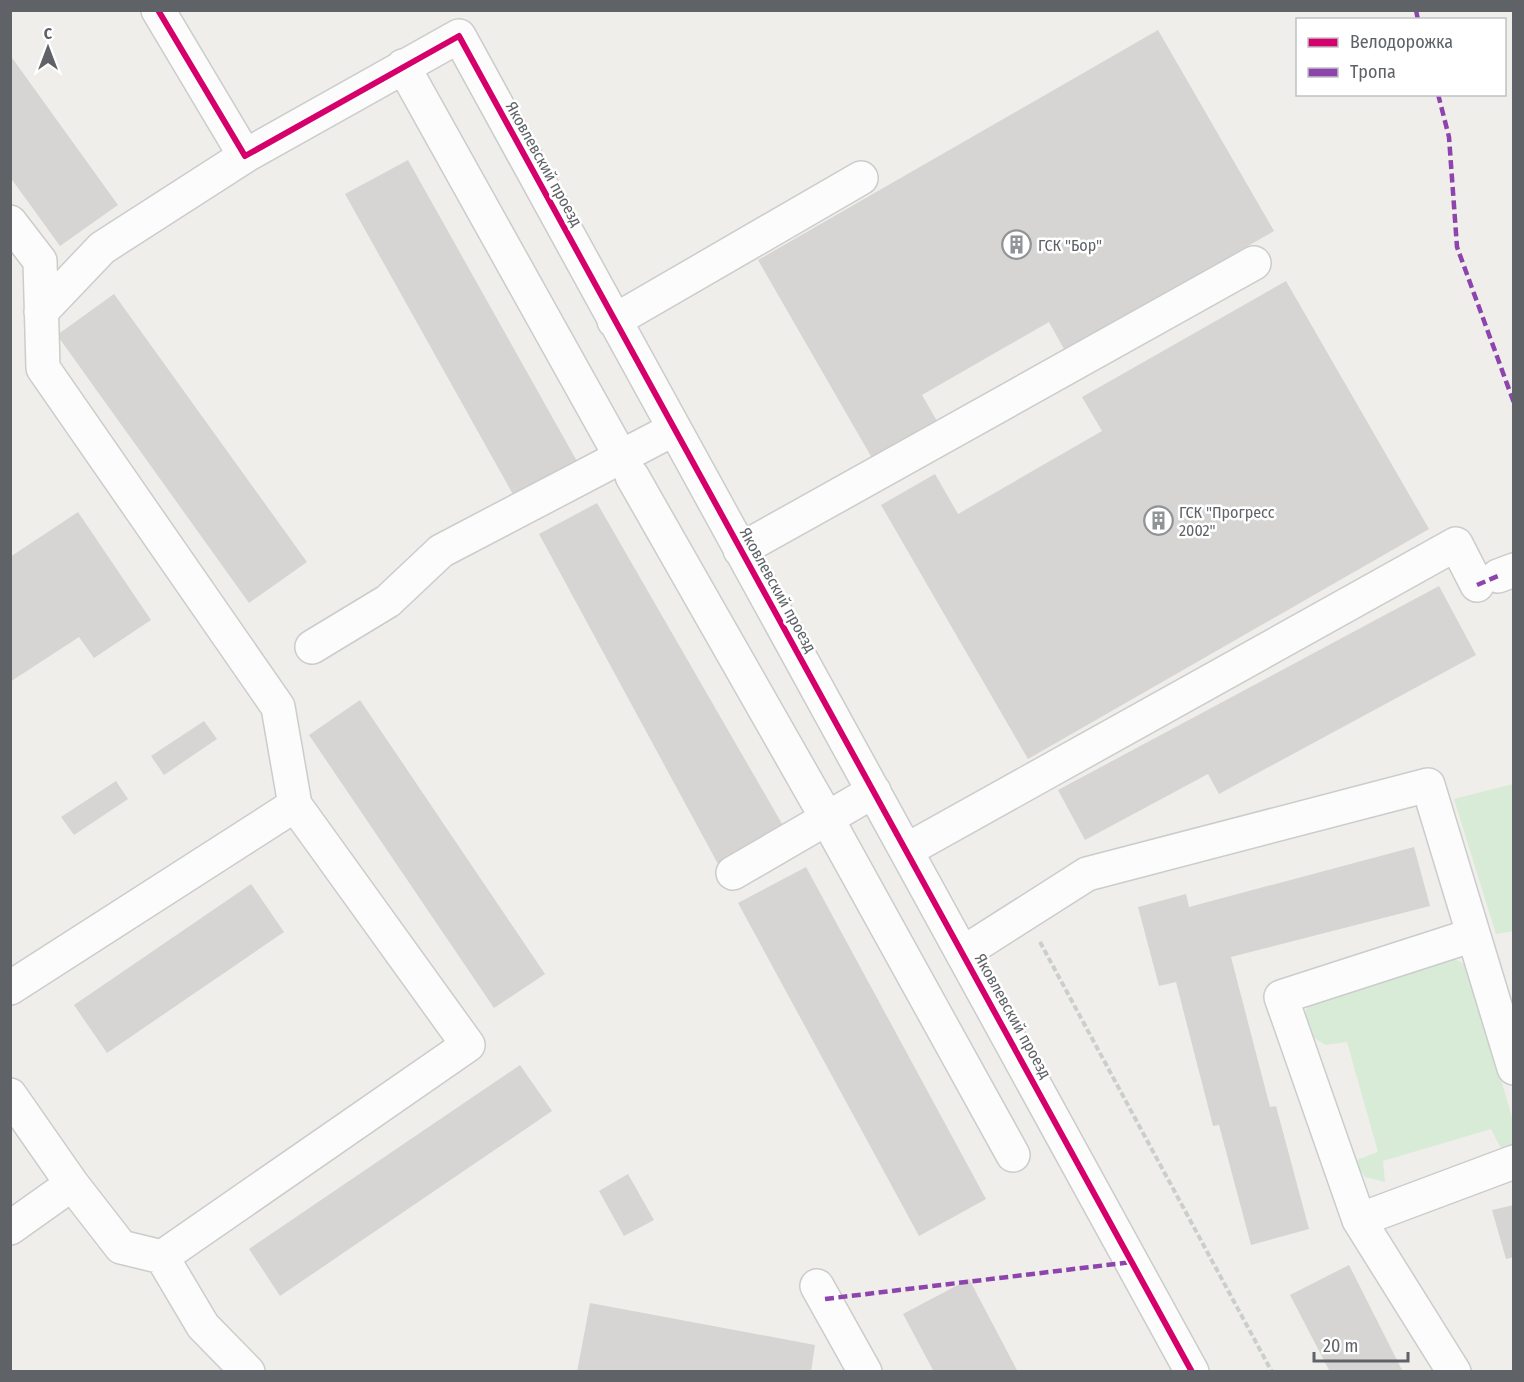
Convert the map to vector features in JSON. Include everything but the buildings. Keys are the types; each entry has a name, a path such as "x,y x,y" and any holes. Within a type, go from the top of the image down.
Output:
{"street":[{"path":"158,10 245,156"},
{"name":"Яковлевский проезд","path":"41,312 102,248 245,156 459,36 1192,1371"},
{"path":"403,66 827,818 1013,1155"},
{"path":"614,321 861,178"},
{"path":"10,222 40,261 43,368 278,707 295,805 468,1045 162,1257"},
{"path":"740,550 1254,263"},
{"path":"312,647 388,601 441,551 627,466 674,429"},
{"path":"907,850 1456,544 1496,577"},
{"path":"963,953 1087,874 1428,785 1514,1068"},
{"path":"733,873 874,791"},
{"path":"10,988 295,805"},
{"path":"1454,1371 1359,1220 1281,997 1473,935"},
{"path":"10,1095 72,1184 121,1247 162,1257 203,1326 248,1371"},
{"path":"1359,1220 1514,1162"},
{"path":"10,1228 72,1184"},
{"path":"817,1286 865,1371"}],"path":[{"path":"1025,914 1272,1371"}],"green space":[{"path":"1513,784 1513,931 1496,934 1454,799"},
{"path":"1453,958 1468,966 1513,1121 1513,1144 1503,1152 1491,1129 1383,1161 1385,1182 1365,1177 1354,1161 1378,1152 1347,1042 1326,1045 1309,1035 1305,1012 1313,997"}],"marked path":[{"path":"1416,10 1418,18"},
{"path":"1439,96 1449,137 1457,247 1514,403"},
{"path":"1477,585 1498,576"},
{"path":"825,1299 1132,1262"}],"cycle path":[{"path":"158,10 245,156 459,36 1192,1372"}],"place":[{"name":"ГСК \"Бор\"","path":"1017,245"},
{"name":"ГСК \"Прогресс 2002\"","path":"1158,521"}]}
